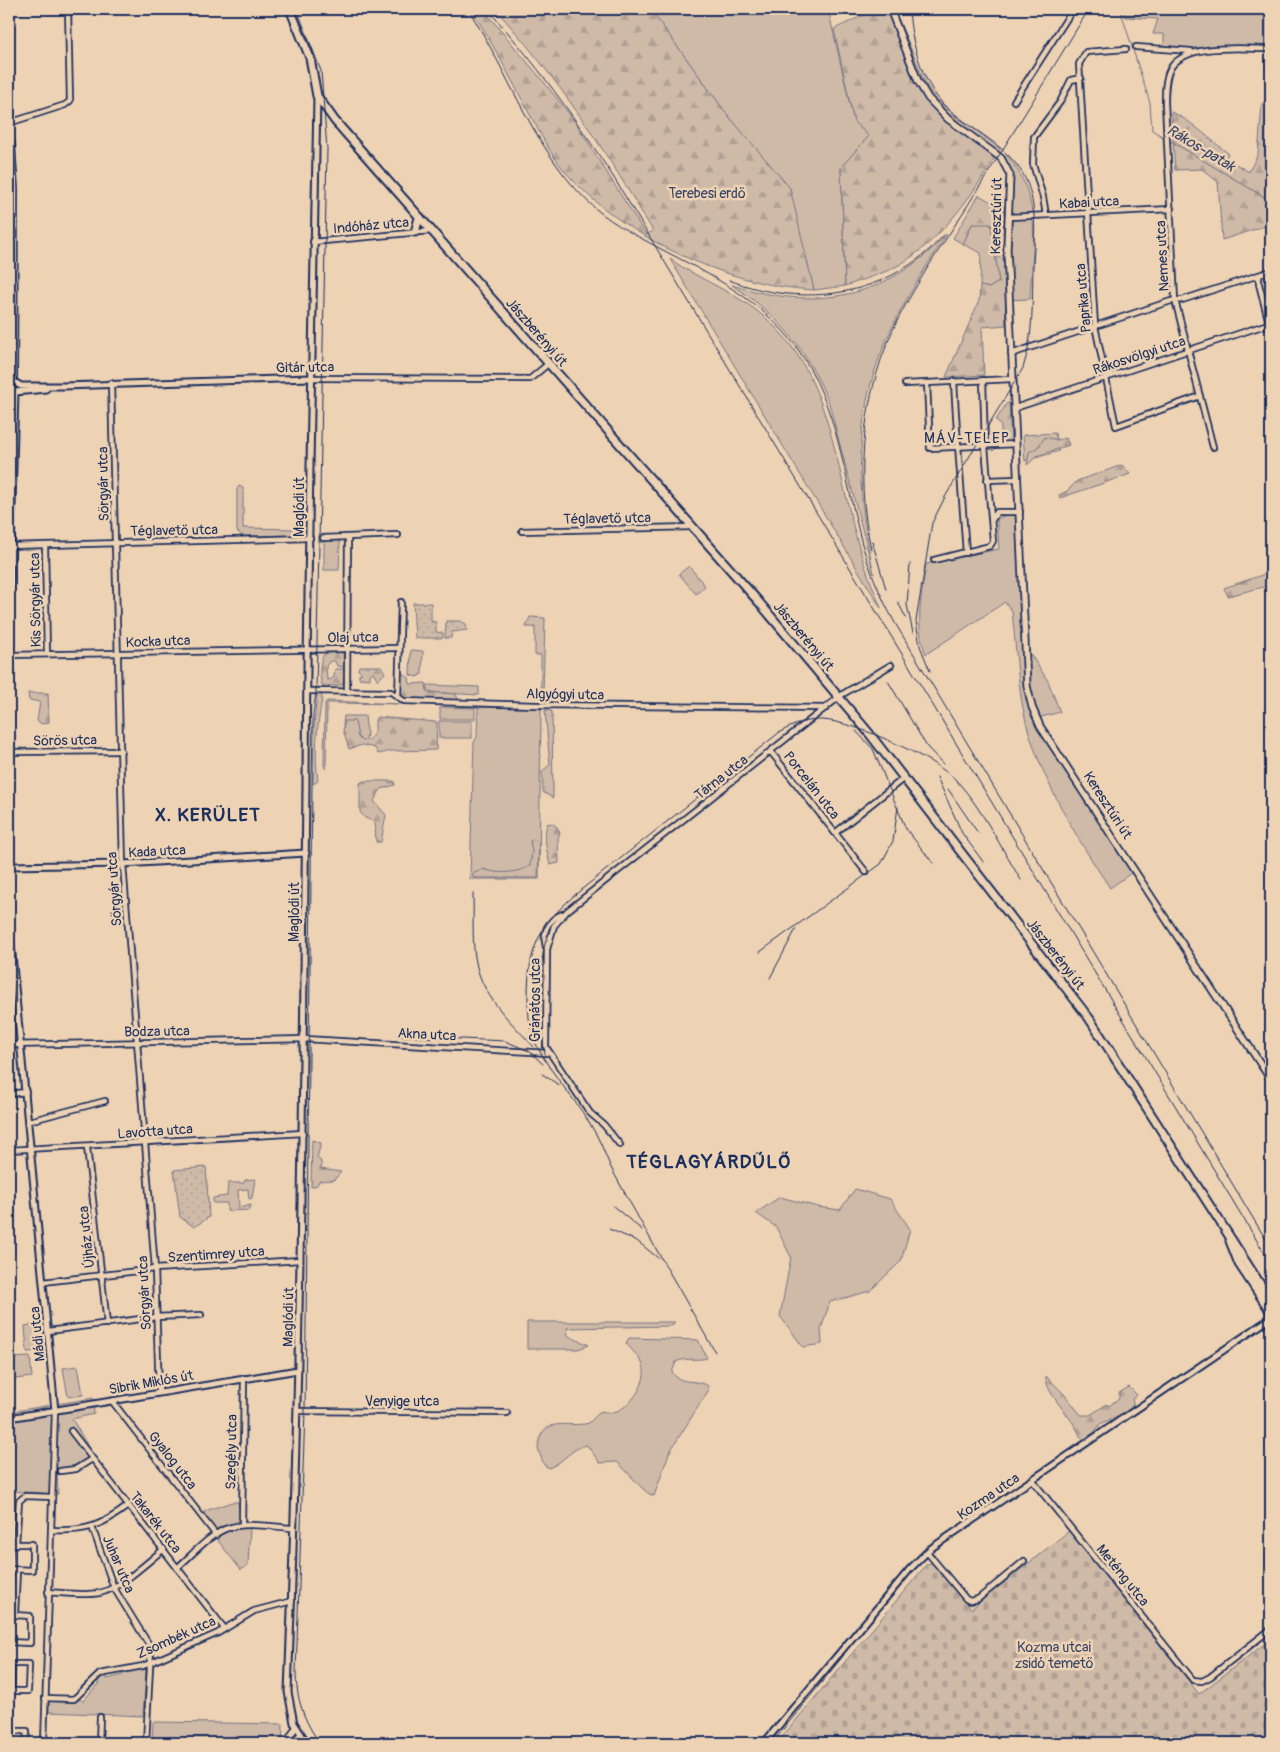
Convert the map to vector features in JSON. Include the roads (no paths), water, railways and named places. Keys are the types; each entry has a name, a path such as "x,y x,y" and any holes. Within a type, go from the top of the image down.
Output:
{"main road":[{"path":"290,9 310,58 318,96"},
{"name":"Keresztúri út","path":"890,9 915,72 928,98 948,119 996,153 1007,166 1012,186 1008,217 1007,249 1011,354 1027,686 1032,708 1040,726 1271,1080"},
{"name":"Jászberényi út","path":"318,96 349,139 839,696 904,778 1089,1018 1271,1301"},
{"path":"415,232 419,218"},
{"name":"Jászberényi út","path":"1226,1229 1235,1257 1271,1312"}],"street":[{"path":"9,616 11,463 16,392 12,383 9,125 65,105 70,101 68,9"},
{"path":"1014,101 1073,9"},
{"path":"1136,47 1195,51 1271,49"},
{"name":"Paprika utca","path":"1126,49 1086,52 1078,64 1081,78 1087,213 1095,326 1116,426 1200,396"},
{"name":"Nemes utca","path":"1195,51 1176,61 1166,78 1164,103 1175,300 1214,448"},
{"path":"1046,215 1043,197 1033,164 1034,137 1060,102 1071,80 1081,78"},
{"name":"Maglódi út","path":"307,1743 300,1735 290,1712 288,1692 298,1411 305,1039 311,378 318,96"},
{"name":"Kabai utca","path":"1008,217 1171,209"},
{"name":"Indóház utca","path":"313,242 431,231"},
{"path":"1011,354 1175,300 1271,272"},
{"path":"1259,276 1259,284 1271,331"},
{"name":"Rákosvölgyi utca","path":"1015,408 1270,323"},
{"name":"Gitár utca","path":"16,392 56,386 112,383 311,378 530,379 548,364"},
{"path":"905,384 1012,379"},
{"path":"934,560 990,546 993,541 987,480 983,380"},
{"path":"954,381 957,447 962,469 966,553"},
{"name":"Gitár utca","path":"12,383 56,386"},
{"name":"Sörgyár utca","path":"112,383 123,864 155,1269 159,1392"},
{"path":"927,383 930,448 1016,444"},
{"path":"9,390 16,392"},
{"path":"987,480 1018,479"},
{"path":"992,524 993,516 997,512 1020,512"},
{"name":"Téglavető utca","path":"522,531 692,527"},
{"path":"323,538 398,536"},
{"path":"347,692 348,537"},
{"name":"Téglavető utca","path":"10,546 310,538"},
{"name":"Kis Sörgyár utca","path":"45,545 47,654"},
{"path":"398,697 401,602"},
{"name":"Olaj utca","path":"308,648 399,648"},
{"name":"Kocka utca","path":"9,655 118,654 308,648"},
{"name":"Tárna utca","path":"567,911 839,696 891,665"},
{"name":"Algyógyi utca","path":"307,691 391,692 404,701 536,705 826,708"},
{"name":"Sörös utca","path":"9,752 121,751"},
{"name":"Porcelán utca","path":"770,752 866,872"},
{"name":"Porcelán utca","path":"835,833 904,778"},
{"name":"Kada utca","path":"9,866 123,864 306,852"},
{"name":"Gránátos utca","path":"567,911 548,924 544,936 546,949 545,1032 548,1053 555,1058 569,1085 590,1113 604,1125 620,1145"},
{"name":"Mádi utca","path":"9,924 55,1411 44,1743"},
{"name":"Bodza utca","path":"9,1046 305,1039"},
{"name":"Akna utca","path":"305,1039 548,1053"},
{"path":"9,1094 26,1092"},
{"path":"29,1121 105,1101"},
{"name":"Lavotta utca","path":"9,1150 87,1147 303,1133"},
{"name":"Újház utca","path":"87,1147 107,1324"},
{"name":"Szentimrey utca","path":"43,1282 155,1269 300,1260"},
{"path":"48,1331 156,1318 201,1315"},
{"name":"Kozma utca","path":"764,1743 910,1569 927,1552 1271,1318"},
{"name":"Sibrik Miklós út","path":"9,1418 298,1370"},
{"name":"Szegély utca","path":"242,1526 244,1378"},
{"name":"Gyalog utca","path":"112,1400 216,1534"},
{"name":"Venyige utca","path":"298,1411 507,1413"},
{"name":"Takarék utca","path":"70,1431 224,1628"},
{"path":"60,1471 76,1469 92,1459"},
{"name":"Meténg utca","path":"1032,1480 1191,1678 1198,1682 1210,1677 1271,1630"},
{"path":"16,1544 21,1499 25,1496 52,1496"},
{"path":"51,1530 74,1530 92,1527 106,1522 129,1506"},
{"path":"177,1568 216,1534 228,1528 242,1526 294,1528"},
{"name":"Juhar utca","path":"92,1527 114,1588 150,1644 152,1652 146,1743"},
{"path":"10,1544 16,1544 32,1544 32,1570 10,1570 10,1544"},
{"path":"48,1592 95,1594 114,1588 164,1549"},
{"path":"927,1552 966,1599 970,1601 978,1599 1024,1561"},
{"path":"15,1615 17,1570"},
{"name":"Zsombék utca","path":"45,1698 74,1699 100,1674 150,1662 224,1628 260,1608 292,1602"},
{"path":"9,1615 30,1616 30,1643 9,1642"},
{"path":"9,1743 12,1664 29,1664 28,1691 11,1691"},
{"path":"99,1743 100,1717"},
{"path":"286,1743 296,1727"},
{"path":"10,1731 27,1731 26,1743"},
{"path":"290,1743 300,1735"}],"waterway":[{"name":"Rákos-patak","path":"1120,9 1150,103 1152,130 1165,138"},
{"name":"Rákos-patak","path":"1169,140 1271,201"}],"tram line":[{"path":"297,9 321,71 327,149 316,692 313,715 305,1411 296,1672 299,1700 305,1718 320,1743"},
{"path":"772,1743 844,1655"}],"railway":[{"path":"468,9 540,140 575,188 596,209 618,225 698,268 752,302 783,331 797,348 811,370 831,417 862,544 876,584 890,614 1271,1248"},
{"path":"487,9 554,90 614,178 1271,1264"},
{"path":"909,9 912,36 920,65 933,91 951,112 994,142 1016,164 1023,174 1029,189 1034,221 1032,318 1027,356 1023,368 945,497 932,523 916,621 920,646 930,671"},
{"path":"871,549 863,490 865,431 877,372 887,344 917,284 1089,9"},
{"path":"729,280 758,289 786,294 815,295 844,292 872,284 898,272 922,256 944,235"},
{"path":"872,541 886,589"},
{"path":"910,564 907,605 913,633"},
{"path":"898,602 906,618"},
{"path":"888,681 927,747 943,764"},
{"path":"715,1352 613,1172 590,1124 550,1068 536,1044 530,1026 529,978 535,948 547,924 582,889 780,732 811,720 837,722 874,734 913,752 946,772 957,781 975,804 1021,880"},
{"path":"856,731 873,749 906,829 933,863"},
{"path":"937,777 962,833 984,863"},
{"path":"948,789 978,833"},
{"path":"760,952 881,864 893,841 898,807"},
{"path":"473,893 474,949 481,979 493,1001 535,1048"},
{"path":"545,1054 541,1025 540,990 543,955 550,928"},
{"path":"770,978 796,929"},
{"path":"398,1036 505,1041 529,1051 543,1064"},
{"path":"542,1074 559,1085"},
{"path":"613,1206 642,1230"},
{"path":"609,1229 637,1241 658,1258"}],"district":[{"name":"MÁV-TELEP","path":"967,438"},
{"name":"X. KERÜLET","path":"208,814"},
{"name":"TÉGLAGYÁRDŰLŐ","path":"709,1161"}],"park label":[{"name":"Terebesi erdő","path":"707,193"},
{"name":"Kozma utcai zsidó temető","path":"1054,1655"}]}
